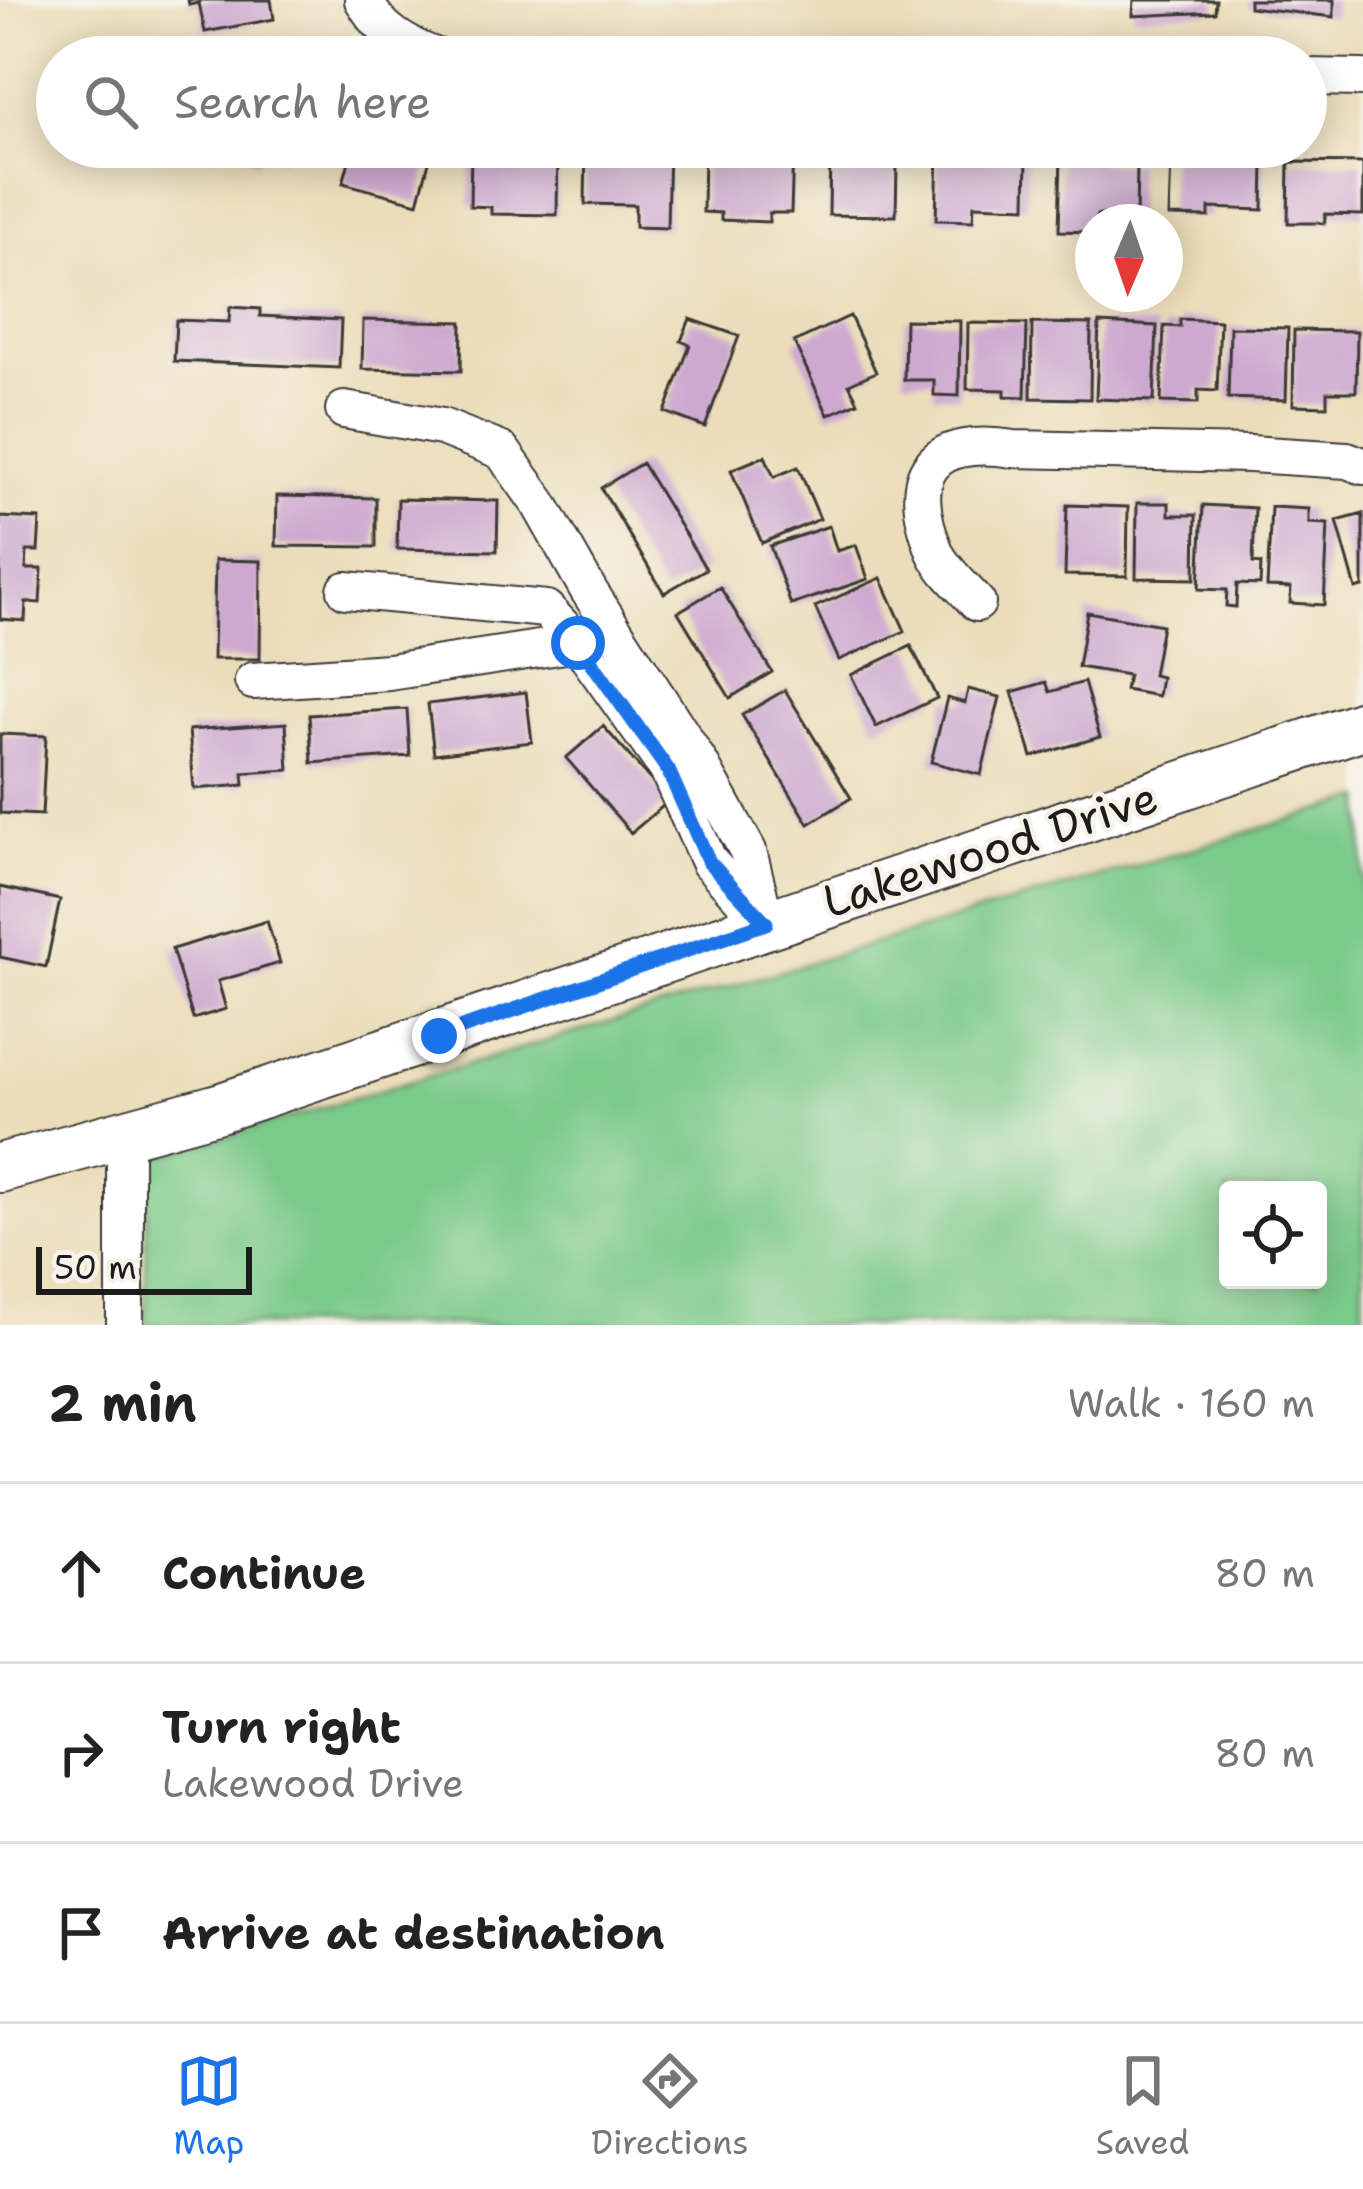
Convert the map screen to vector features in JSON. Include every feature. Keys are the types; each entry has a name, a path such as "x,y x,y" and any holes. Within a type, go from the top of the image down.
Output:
{"street":[{"path":"363,0 375,21 394,36"},
{"path":"1327,77 1363,78"},
{"path":"344,410 442,427 502,451 539,502 589,591 709,780 748,851 766,923"},
{"path":"977,603 936,556 922,502 926,472 949,449 980,444 1250,454 1347,460 1363,466"},
{"path":"346,590 546,609 578,643 668,770 709,862 766,923"},
{"path":"253,681 388,673 578,643"},
{"name":"Lakewood Drive","path":"0,1168 125,1136 439,1036 1363,725"},
{"path":"125,1136 125,1325"}],"green space":[{"path":"1363,798 1363,1325 146,1325 147,1160"}],"building":[{"path":"188,0 271,0 274,19 205,32 199,3 189,5"},
{"path":"1134,0 1216,0 1215,12 1133,16"},
{"path":"1249,0 1334,0 1334,17 1249,7"},
{"path":"1363,163 1363,215 1325,214 1325,223 1288,223 1289,168"},
{"path":"347,168 427,168 418,203 343,183"},
{"path":"471,168 558,168 557,215 491,214 491,207 470,206"},
{"path":"586,168 668,168 667,228 635,227 635,205 585,204"},
{"path":"704,168 792,168 791,213 769,213 769,222 721,220 721,213 703,212"},
{"path":"830,168 897,168 896,216 829,215"},
{"path":"938,168 1027,168 1026,207 974,205 973,221 936,220"},
{"path":"1061,168 1137,168 1136,204 1075,204 1075,231 1059,231"},
{"path":"1171,168 1264,168 1263,210 1209,208 1209,217 1183,216 1183,204 1169,204"},
{"path":"230,307 260,309 260,316 341,320 339,368 174,361 176,320 229,322"},
{"path":"850,316 876,372 849,384 858,402 828,415 794,342"},
{"path":"690,319 739,336 705,427 665,412 690,345 681,341"},
{"path":"1180,319 1220,321 1217,391 1198,390 1198,403 1161,402 1164,326 1180,327"},
{"path":"363,320 462,322 461,371 362,369"},
{"path":"905,320 960,321 959,396 934,395 934,380 904,380"},
{"path":"968,323 1027,324 1025,397 1005,396 1005,390 967,389"},
{"path":"1032,323 1091,324 1090,399 1031,398"},
{"path":"1099,323 1157,326 1154,401 1096,399"},
{"path":"1230,327 1288,328 1286,400 1228,398"},
{"path":"1294,330 1357,331 1356,392 1327,392 1327,406 1293,405"},
{"path":"765,456 774,477 798,467 820,519 762,543 731,470"},
{"path":"642,463 706,569 664,593 601,488"},
{"path":"277,496 376,498 376,547 276,546"},
{"path":"398,499 498,501 497,551 397,549"},
{"path":"1137,503 1169,503 1169,515 1196,515 1195,579 1136,578"},
{"path":"1067,505 1128,507 1127,576 1065,575"},
{"path":"1203,505 1255,508 1253,563 1261,564 1260,585 1237,584 1236,607 1226,606 1227,590 1199,589"},
{"path":"1271,507 1309,509 1309,523 1328,524 1324,605 1290,603 1291,588 1267,587"},
{"path":"1363,514 1363,587 1356,589 1337,521"},
{"path":"0,517 40,519 38,551 27,551 26,569 42,569 40,603 26,602 25,621 0,619"},
{"path":"829,526 837,551 856,545 868,579 791,605 770,546"},
{"path":"215,560 261,561 260,659 213,659"},
{"path":"881,578 905,631 839,660 815,607"},
{"path":"720,587 772,672 730,698 678,612"},
{"path":"1087,612 1162,625 1153,675 1161,677 1158,696 1125,690 1128,675 1078,667"},
{"path":"911,646 937,698 876,727 851,675"},
{"path":"1046,682 1050,692 1084,682 1100,737 1032,757 1012,692"},
{"path":"968,689 1000,697 981,775 931,762 947,698 965,703"},
{"path":"785,690 851,798 809,824 742,715"},
{"path":"526,692 532,742 434,754 428,704"},
{"path":"407,709 410,756 312,763 309,715"},
{"path":"286,723 289,770 243,773 244,785 194,789 189,730"},
{"path":"603,726 669,801 631,833 566,758"},
{"path":"0,734 46,736 42,815 0,813"},
{"path":"0,887 60,900 46,967 0,957"},
{"path":"267,921 280,963 218,981 226,1009 193,1019 172,949"}],"route":[{"path":"439,1036 766,923 709,862 668,770 578,643"}]}
